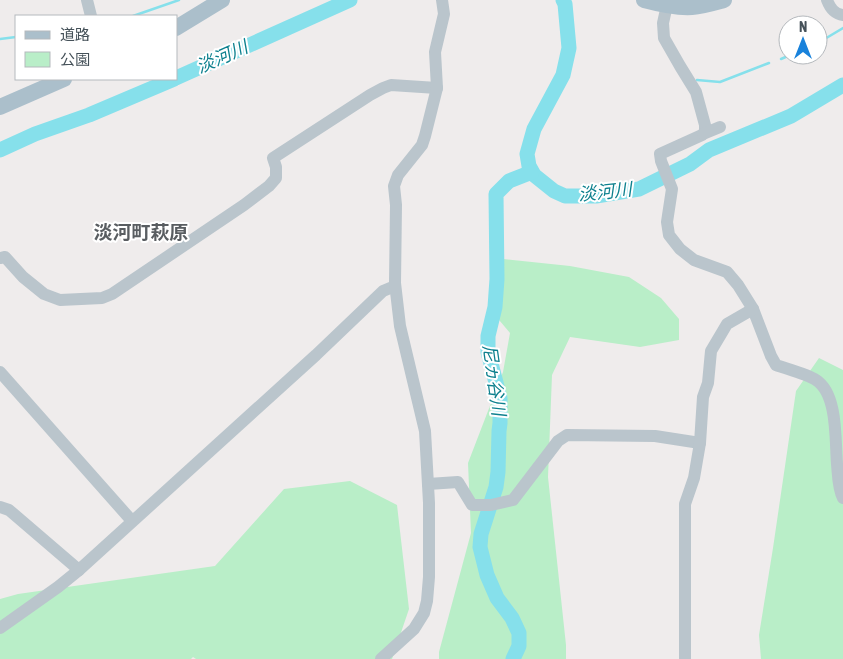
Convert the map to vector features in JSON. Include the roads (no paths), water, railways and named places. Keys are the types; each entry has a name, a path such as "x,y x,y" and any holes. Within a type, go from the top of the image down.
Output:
{"main road":[{"path":"178,27 222,0"},
{"path":"644,0 689,7 724,0"},
{"path":"0,107 62,80"}],"street":[{"path":"88,0 91,15"},
{"path":"381,659 414,629 424,613 427,601 429,577 428,484 425,431 401,331 395,286 396,205 394,184 398,175 423,143 437,88 436,52 444,14 442,0"},
{"path":"827,0 830,8 843,15"},
{"path":"669,5 664,23 664,38 696,92 705,125 712,131 660,154 672,189 667,222 669,235 680,249 694,260 727,272 738,284 753,309 776,365 815,379 823,385 830,397 833,410 838,476 843,498"},
{"path":"0,258 5,257 23,277 44,294 60,300 102,298 112,294 244,205 269,186 276,178 276,167 273,158 370,95 391,85 437,88"},
{"path":"0,628 79,570 316,355 383,291 395,286"},
{"path":"685,659 685,504 694,478 700,443 703,397 708,383 711,351 727,324 753,309"},
{"path":"0,372 132,521"},
{"path":"428,484 458,482 472,505 491,505 513,500 558,441 567,436 655,436 700,443"},
{"path":"0,508 9,510 79,570"}],"waterway":[{"path":"136,15 179,0"},
{"name":"淡河川","path":"178,77 350,0"},
{"name":"淡河川","path":"563,0 569,48 563,75 534,129 527,154 529,166 534,175 554,191 565,196 596,196 639,189 690,164 709,150 791,116 843,85"},
{"path":"828,37 843,28"},
{"path":"0,39 15,37"},
{"path":"697,80 720,82 769,63"},
{"name":"淡河川","path":"0,150 35,134 89,115 172,80"},
{"name":"尼ヵ谷川","path":"513,659 519,646 519,633 512,618 497,598 487,575 480,547 481,534 496,487 500,423 500,398 488,352 488,336 495,307 497,279 496,194 509,181 532,172"}],"district":[{"name":"淡河町萩原","path":"141,232"}]}
